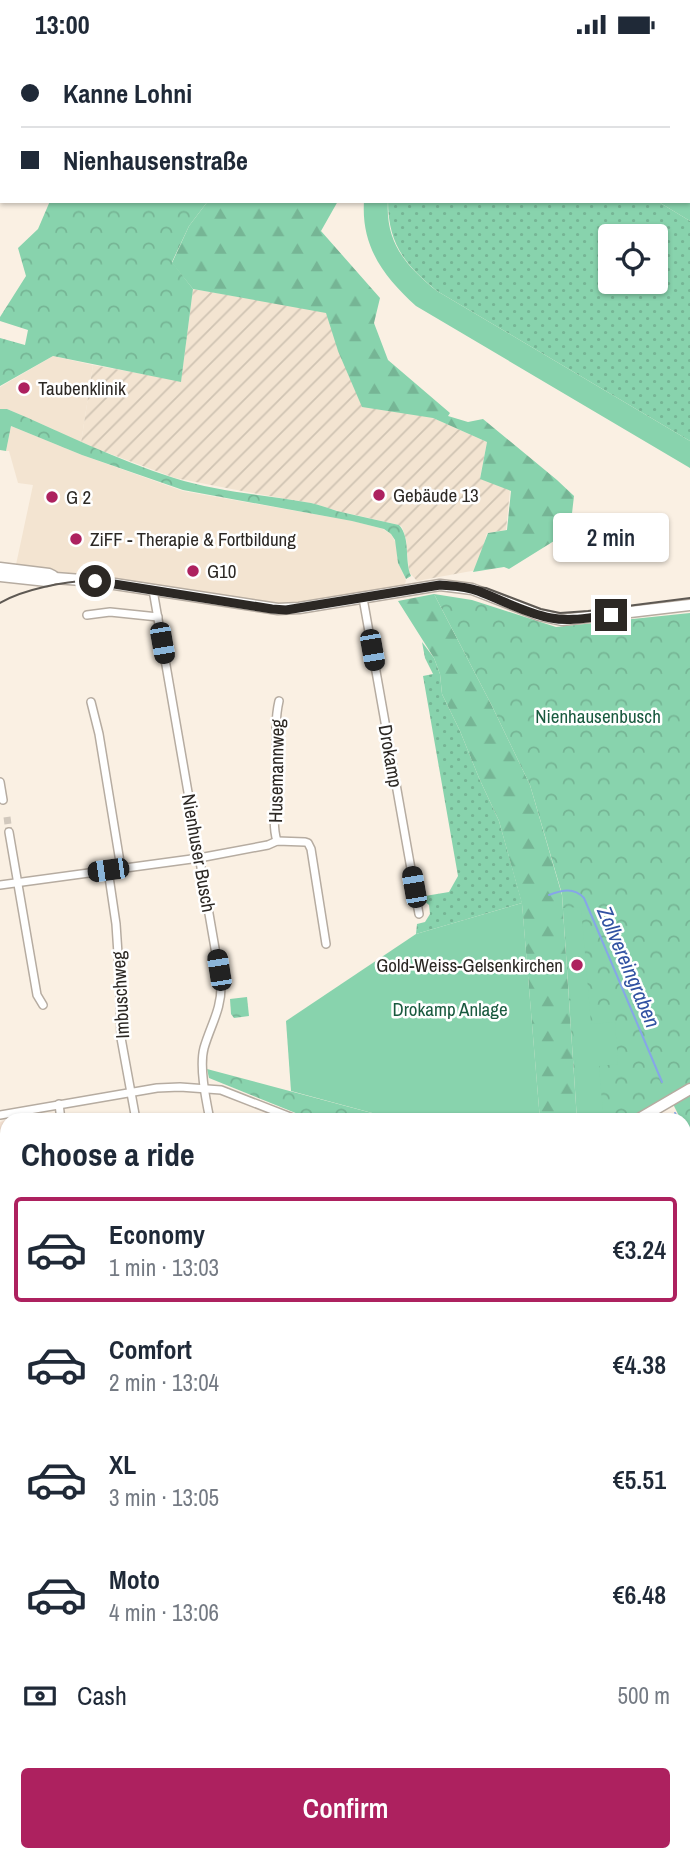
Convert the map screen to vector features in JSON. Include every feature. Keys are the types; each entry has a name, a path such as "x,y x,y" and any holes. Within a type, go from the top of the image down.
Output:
{"main road":[{"path":"0,559 27,571 48,574 55,578"},
{"path":"2,575 27,571"},
{"path":"2,575 95,581 278,609 440,585 477,591 538,615 562,620 690,604"},
{"path":"649,1113 690,1089"}],"street":[{"name":"Nienhuser Busch","path":"153,590 221,983 220,1005 203,1056 209,1113"},
{"name":"Drokamp","path":"363,598 419,914"},
{"path":"87,615 110,612 158,617"},
{"name":"Husemannweg","path":"277,841 274,829 277,779 275,717 279,701"},
{"path":"91,702 121,868"},
{"path":"0,782 3,800"},
{"path":"9,832 37,995 43,1005"},
{"name":"Husemannweg","path":"0,885 200,857 277,841 305,842 310,846 326,944"},
{"name":"Imbuschweg","path":"108,870 116,924 121,1038 135,1113"},
{"path":"11,1113 170,1087 228,1092 274,1113"},
{"path":"59,1104 60,1113"}],"shaded area":[{"path":"193,289 328,312 433,418 487,442 480,478 510,490 506,530 487,533 477,570 417,581 409,572 406,539 399,525 315,504 175,478 81,443 93,365 181,381"},
{"name":"Taubenklinik","path":"53,356 93,365 81,443 7,409 0,409 0,387"},
{"path":"11,426 183,491 353,521 383,529 391,534 396,543 398,563 406,580 404,589 286,607 14,574 33,485 18,483 9,451 6,451"}],"green space":[{"path":"49,203 206,203 189,226 172,262 193,289 181,382 53,356 0,386 0,338 25,345 28,330 0,321 0,317 26,276 18,248 38,229"},
{"path":"206,203 337,203 321,231 380,298 374,323 388,360 450,413 448,416 468,422 483,419 557,480 574,496 571,522 554,541 509,569 504,567 473,572 488,533 507,530 511,491 480,479 487,442 433,418 362,407 338,351 326,313 193,289 172,263 189,226"},
{"path":"364,203 388,203 394,242 416,273 437,291 690,441 690,468 416,306 394,284 377,260 366,233"},
{"path":"388,203 660,203 690,221 690,441 437,291 407,262 395,242"},
{"path":"660,203 690,203 690,221"},
{"path":"0,409 7,409 152,471 191,483 311,503 399,525 405,536 411,576 406,579 398,563 395,540 384,529 183,490 82,455 11,426 6,451 0,450"},
{"path":"434,594 530,785 562,895 577,1113 539,1113 522,904 499,821 442,694 440,674 434,658 398,601"},
{"name":"Nienhausenbusch","path":"434,594 472,600 556,627 690,613 690,1113 678,1113 671,1100 648,1113 577,1113 562,894 530,785"},
{"path":"422,642 434,658 440,674 442,694 499,821 522,903 416,934 417,924 425,922 430,914 429,905 419,897 449,892 458,876 423,676 433,674 425,658"},
{"name":"Drokamp Anlage","path":"522,903 539,1113 372,1113 291,1091 286,1021 416,934"},
{"name":"Gold-Weiss-Gelsenkirchen","path":"581,907 591,1024 615,1022 618,1064 599,1066 603,1113 580,1113 563,908"},
{"path":"247,997 249,1016 234,1018 231,1014 230,999"},
{"path":"207,1069 372,1113 296,1113 209,1078"}],"waterway":[{"name":"Zollvereingraben","path":"549,895 568,891 576,892 584,898 662,1082"}],"tunnel":[{"path":"7,817 9,832"}],"tram line":[{"path":"0,603 45,587 92,581 286,612 456,585 486,588 541,609 560,613 690,598"}],"place":[{"name":"Taubenklinik","path":"24,388"},
{"name":"Gebäude 13","path":"379,495"},
{"name":"G 2","path":"52,497"},
{"name":"ZiFF - Therapie & Fortbildung","path":"76,539"},
{"name":"G10","path":"193,571"},
{"name":"Gold-Weiss-Gelsenkirchen","path":"577,965"}],"route":[{"path":"95,581 286,610 440,585 467,588 550,618 562,620 611,615"}]}
